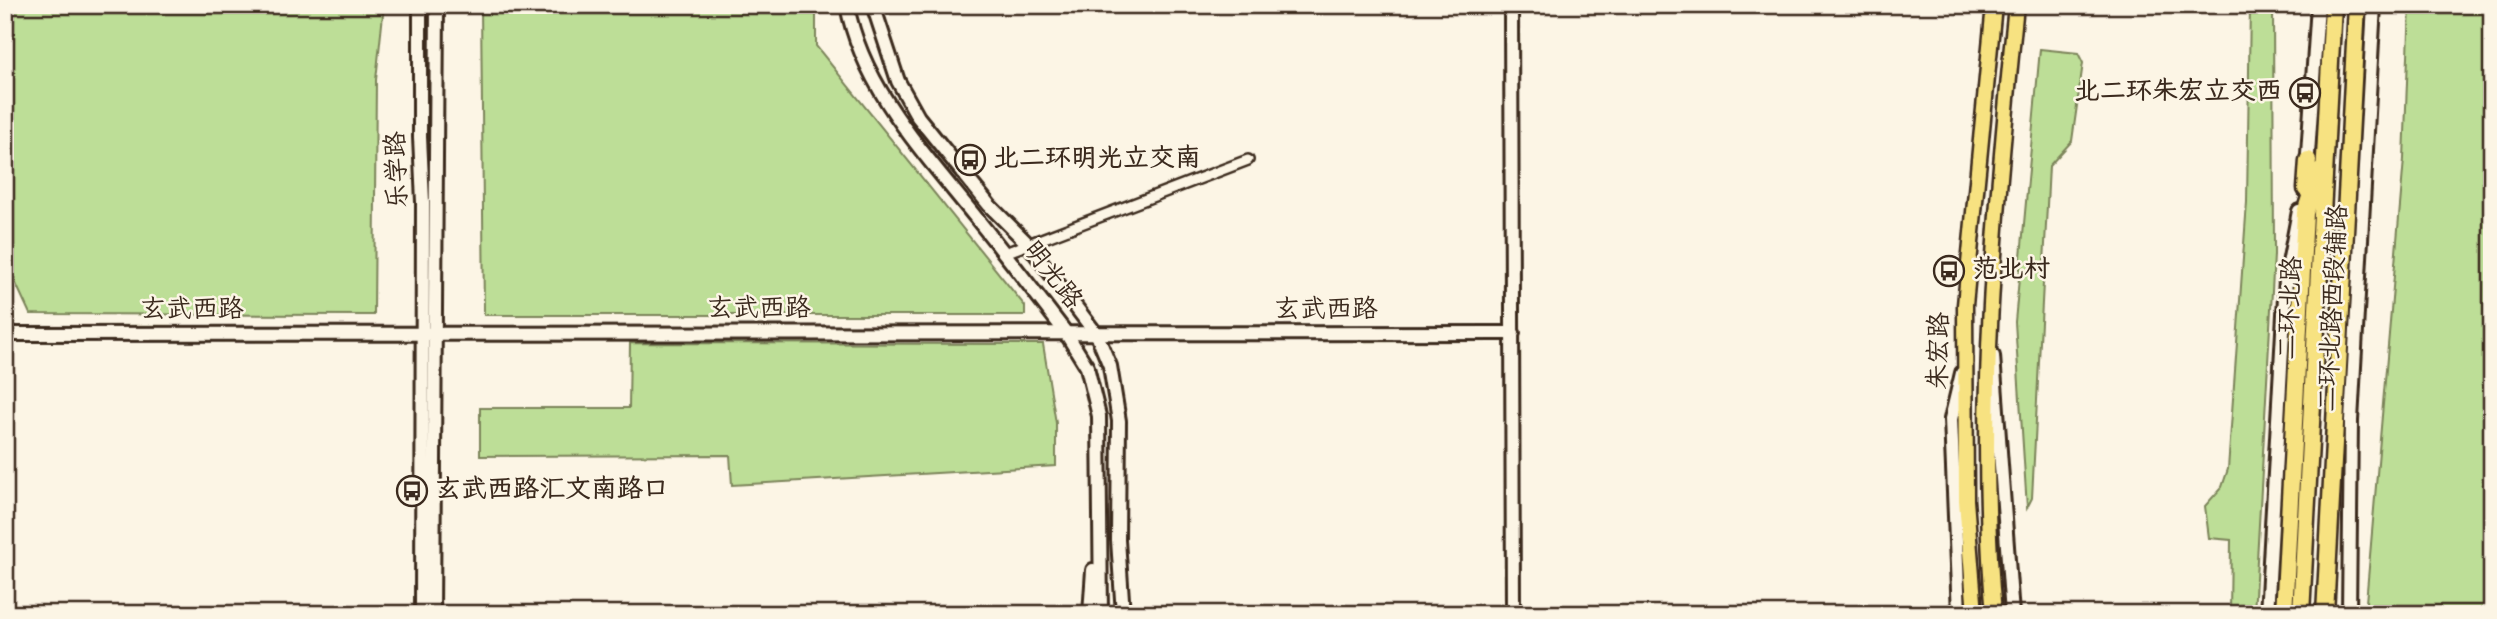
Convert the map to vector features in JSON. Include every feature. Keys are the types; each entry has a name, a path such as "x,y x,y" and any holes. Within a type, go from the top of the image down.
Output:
{"highway":[{"name":"二环北路","path":"2301,614 2316,158 2333,5"},
{"name":"二环北路","path":"2325,614 2357,5"},
{"path":"2284,614 2305,213 2316,158"}],"main road":[{"name":"朱宏路","path":"1975,614 1966,500 1965,305 1994,5"},
{"name":"朱宏路","path":"1994,614 1989,557 1986,402 2005,112 2016,5"}],"street":[{"name":"乐学路","path":"420,5 428,333"},
{"name":"乐学路","path":"428,333 437,5"},
{"name":"明光路","path":"847,5 861,53 882,93 916,143 1066,333 1087,367 1100,416 1101,614"},
{"name":"明光路","path":"873,5 898,81 913,109 989,205 1028,244 1097,335 1110,366 1119,421 1120,612"},
{"path":"1511,5 1513,614"},
{"name":"二环北路西段辅路","path":"2267,614 2279,380 2290,259 2316,158 2318,5"},
{"name":"二环北路西段辅路","path":"2349,614 2351,421 2374,5"},
{"path":"1005,253 1248,160"},
{"path":"2290,259 2305,213"},
{"name":"玄武西路","path":"5,334 1097,335 1513,332"},
{"path":"422,614 428,333"},
{"path":"428,333 433,614"},
{"name":"朱宏路","path":"1991,339 1999,401 2012,614"},
{"path":"1959,614 1951,419 1964,366"},
{"path":"1090,614 1099,528"}],"green space":[{"path":"5,5 384,5 376,80 374,315 30,314 5,260"},
{"path":"481,5 816,5 816,46 1025,306 1025,315 484,315"},
{"path":"2250,5 2273,5 2274,255 2254,614 2230,614 2231,540 2209,538 2205,506 2222,487 2228,469 2247,202"},
{"path":"2410,5 2492,5 2492,614 2365,614 2404,159"},
{"path":"2040,49 2078,53 2083,63 2072,141 2049,166 2032,498 2027,508 2015,322"},
{"path":"630,343 1043,344 1056,423 1056,466 732,485 730,455 480,456 480,408 629,408"}],"place":[{"name":"北二环朱宏立交西","path":"2305,93"},
{"name":"北二环明光立交南","path":"970,160"},
{"name":"范北村","path":"1949,271"},
{"name":"玄武西路汇文南路口","path":"412,491"}]}
